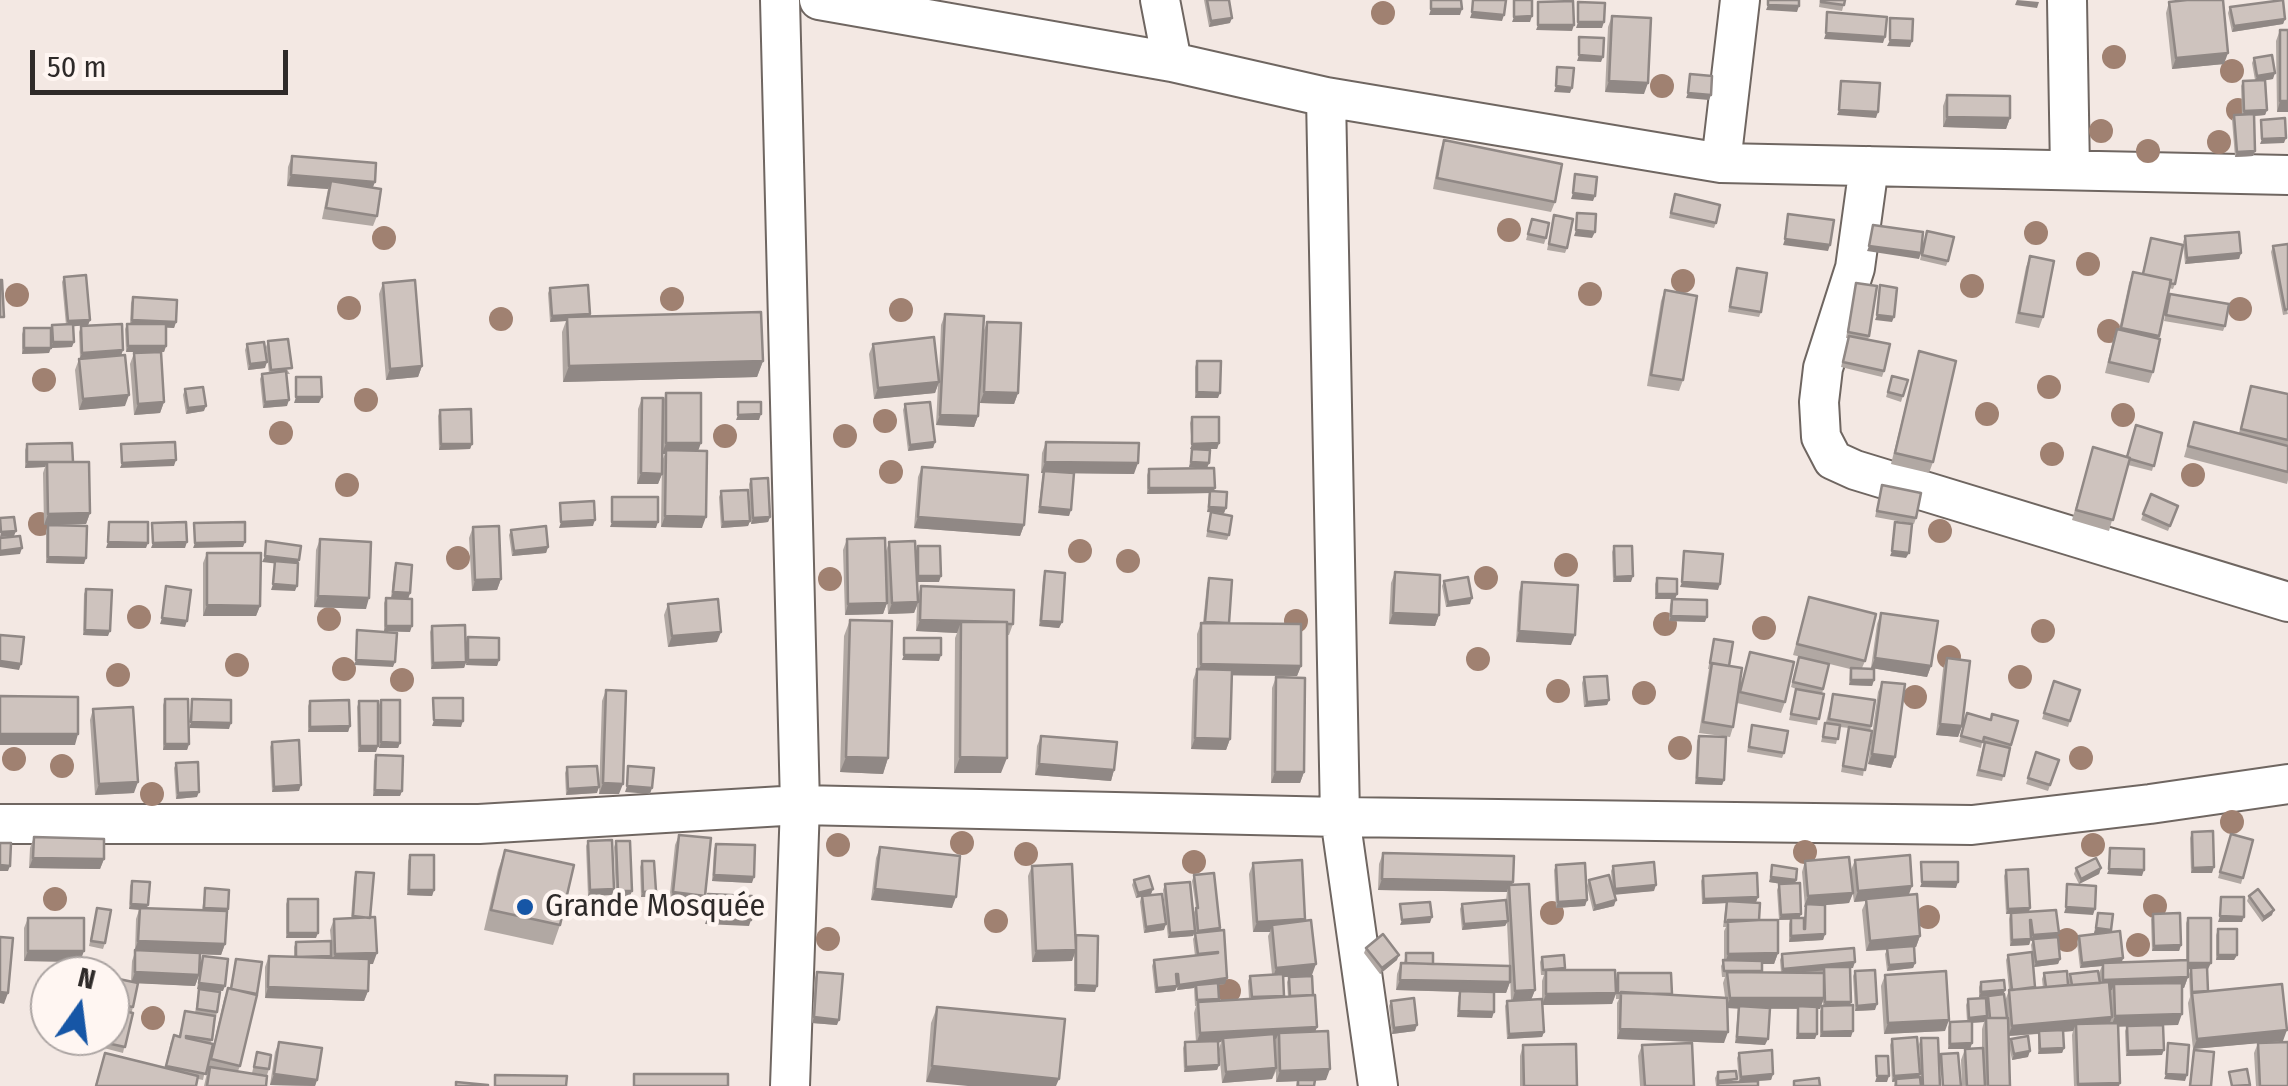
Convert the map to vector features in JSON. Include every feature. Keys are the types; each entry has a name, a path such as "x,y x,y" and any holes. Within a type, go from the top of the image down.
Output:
{"street":[{"path":"780,0 800,804 790,1086"},
{"path":"820,0 1172,62 1326,97 1721,163 2288,175"},
{"path":"1160,0 1172,62"},
{"path":"1721,163 1740,0"},
{"path":"2068,0 2070,170"},
{"path":"1326,97 1340,816 1378,1086"},
{"path":"1868,166 1855,268 1823,368 1819,402 1821,437 1834,460 2288,602"},
{"path":"0,824 479,824 800,804 1972,824 2288,784"}],"building":[{"path":"1207,0 1229,0 1232,18 1211,21"},
{"path":"1431,0 1461,0 1462,9 1431,9"},
{"path":"1473,0 1506,0 1504,15 1472,12"},
{"path":"1514,0 1532,0 1532,16 1514,17"},
{"path":"1768,0 1799,0 1799,6 1768,5"},
{"path":"1821,0 1845,0 1844,5"},
{"path":"2223,0 2228,53 2176,58 2169,2"},
{"path":"2283,0 2285,19 2234,26 2230,7"},
{"path":"1573,1 1574,25 1538,25 1538,2"},
{"path":"1578,2 1605,3 1604,22 1578,22"},
{"path":"1827,12 1887,17 1885,37 1826,33"},
{"path":"1612,16 1651,18 1648,83 1609,81"},
{"path":"1890,18 1913,19 1912,41 1890,40"},
{"path":"2280,30 2288,30 2288,101 2280,101"},
{"path":"1579,37 1604,38 1603,57 1579,55"},
{"path":"2272,55 2275,73 2257,76 2254,58"},
{"path":"1557,67 1574,68 1572,88 1556,86"},
{"path":"1690,74 1712,76 1711,95 1688,93"},
{"path":"2265,80 2267,110 2244,111 2243,81"},
{"path":"1841,81 1880,83 1878,112 1839,110"},
{"path":"1947,95 2010,96 2010,118 1947,117"},
{"path":"2254,114 2255,151 2237,152 2234,115"},
{"path":"2285,118 2286,138 2262,139 2261,120"},
{"path":"1444,140 1562,164 1555,202 1437,178"},
{"path":"292,156 376,163 375,182 291,175"},
{"path":"1575,174 1597,177 1595,196 1573,193"},
{"path":"331,181 381,189 377,216 326,208"},
{"path":"1675,194 1720,205 1716,223 1671,213"},
{"path":"1577,213 1596,214 1595,232 1576,230"},
{"path":"1788,214 1834,220 1830,245 1785,239"},
{"path":"1554,215 1573,219 1567,248 1549,244"},
{"path":"1532,219 1549,223 1546,238 1528,234"},
{"path":"1873,225 1923,232 1921,253 1869,246"},
{"path":"1927,231 1954,237 1948,261 1922,255"},
{"path":"2239,232 2241,253 2187,258 2185,236"},
{"path":"2151,238 2183,245 2175,284 2143,274"},
{"path":"2288,244 2288,309 2285,310 2273,246"},
{"path":"2030,256 2054,261 2043,317 2019,313"},
{"path":"1737,268 1767,273 1761,312 1730,307"},
{"path":"2133,272 2171,280 2159,336 2121,328"},
{"path":"86,275 90,320 68,321 64,277"},
{"path":"2,280 4,317 0,317"},
{"path":"415,280 422,366 390,369 383,283"},
{"path":"1856,283 1877,286 1869,336 1848,332"},
{"path":"588,285 590,314 552,316 550,288"},
{"path":"1880,285 1897,288 1894,317 1877,315"},
{"path":"1665,290 1697,296 1683,380 1651,375"},
{"path":"2170,294 2229,304 2225,326 2166,315"},
{"path":"133,297 177,300 176,322 132,320"},
{"path":"761,312 763,361 569,366 567,317"},
{"path":"945,314 984,316 978,416 940,415"},
{"path":"987,322 1021,323 1018,393 984,392"},
{"path":"73,324 74,342 53,342 52,325"},
{"path":"122,324 123,350 82,353 81,326"},
{"path":"127,324 166,324 166,346 128,346"},
{"path":"24,328 51,328 51,348 24,348"},
{"path":"2117,329 2160,339 2153,372 2109,362"},
{"path":"1849,336 1890,344 1884,371 1843,362"},
{"path":"934,337 939,382 878,388 873,344"},
{"path":"288,339 292,368 271,370 268,341"},
{"path":"264,342 267,362 250,364 247,344"},
{"path":"1919,351 1956,361 1933,462 1895,453"},
{"path":"161,352 164,402 138,404 134,353"},
{"path":"125,355 129,395 83,399 79,359"},
{"path":"1197,361 1221,361 1220,393 1197,392"},
{"path":"286,371 289,400 265,402 262,374"},
{"path":"1892,376 1908,380 1903,396 1888,392"},
{"path":"296,377 321,377 322,397 296,397"},
{"path":"2251,386 2288,394 2288,440 2241,429"},
{"path":"203,387 206,406 188,408 185,389"},
{"path":"666,393 701,393 701,443 666,443"},
{"path":"642,398 663,398 662,474 641,473"},
{"path":"738,402 761,402 761,414 738,415"},
{"path":"930,402 935,442 910,445 905,404"},
{"path":"471,409 472,444 441,444 440,410"},
{"path":"1192,417 1219,417 1219,443 1192,444"},
{"path":"2194,422 2288,446 2288,472 2188,446"},
{"path":"2136,425 2162,433 2154,466 2127,457"},
{"path":"175,442 176,460 122,463 121,444"},
{"path":"1046,442 1139,443 1138,463 1045,462"},
{"path":"72,443 73,462 27,462 27,444"},
{"path":"2093,447 2130,458 2113,520 2076,510"},
{"path":"1192,449 1210,450 1209,463 1191,462"},
{"path":"666,450 707,451 706,517 665,516"},
{"path":"47,462 89,462 90,513 48,514"},
{"path":"922,467 1028,475 1024,525 918,517"},
{"path":"1214,468 1215,488 1149,488 1149,469"},
{"path":"1044,471 1074,473 1071,510 1040,507"},
{"path":"768,478 770,517 753,518 751,479"},
{"path":"1882,485 1921,493 1916,518 1877,511"},
{"path":"748,490 750,521 723,522 721,491"},
{"path":"1210,491 1227,492 1226,508 1209,507"},
{"path":"2151,494 2178,506 2170,526 2143,514"},
{"path":"612,497 658,497 658,522 612,522"},
{"path":"594,501 595,520 561,522 560,503"},
{"path":"1211,512 1232,516 1229,535 1208,531"},
{"path":"14,517 16,531 1,532 0,518"},
{"path":"109,522 148,522 148,543 108,542"},
{"path":"186,522 187,542 153,543 152,523"},
{"path":"245,522 245,542 195,543 194,523"},
{"path":"1895,522 1912,524 1909,553 1892,551"},
{"path":"48,525 87,526 86,558 48,557"},
{"path":"499,526 501,579 475,580 473,527"},
{"path":"546,526 548,547 514,551 511,530"},
{"path":"20,536 22,548 0,551 0,538"},
{"path":"885,538 887,603 848,604 847,539"},
{"path":"320,539 371,542 369,598 318,596"},
{"path":"266,541 301,546 299,560 265,556"},
{"path":"915,541 918,602 892,603 889,542"},
{"path":"918,546 940,546 941,576 918,576"},
{"path":"1614,546 1632,546 1633,576 1615,577"},
{"path":"1684,551 1723,554 1720,584 1682,582"},
{"path":"207,553 261,553 260,606 207,605"},
{"path":"275,561 298,563 297,586 273,584"},
{"path":"396,563 412,565 410,593 393,592"},
{"path":"1045,571 1065,573 1062,622 1041,621"},
{"path":"1395,572 1440,575 1439,615 1393,613"},
{"path":"1468,577 1472,598 1448,602 1444,581"},
{"path":"1209,578 1232,580 1229,623 1205,622"},
{"path":"1657,578 1677,579 1677,594 1657,594"},
{"path":"1522,582 1578,585 1575,635 1519,631"},
{"path":"166,586 191,590 187,621 162,618"},
{"path":"921,586 1014,590 1013,624 920,620"},
{"path":"86,589 112,590 110,631 85,630"},
{"path":"1809,597 1876,614 1865,661 1797,644"},
{"path":"386,598 412,599 412,626 386,626"},
{"path":"718,599 721,632 672,636 668,604"},
{"path":"1672,599 1707,600 1707,617 1671,616"},
{"path":"1881,613 1938,621 1931,666 1875,658"},
{"path":"850,620 892,621 888,758 846,757"},
{"path":"961,622 1007,622 1007,758 960,757"},
{"path":"1201,623 1301,624 1301,666 1201,664"},
{"path":"465,625 466,662 433,663 432,626"},
{"path":"357,630 397,633 395,662 356,660"},
{"path":"0,635 24,637 21,664 0,661"},
{"path":"468,637 499,638 499,660 468,660"},
{"path":"904,638 941,638 941,655 904,655"},
{"path":"1714,639 1733,642 1729,666 1710,663"},
{"path":"1750,652 1794,662 1785,702 1740,692"},
{"path":"1799,657 1829,664 1823,689 1793,682"},
{"path":"1947,658 1970,661 1962,726 1940,724"},
{"path":"1712,663 1742,668 1733,727 1703,722"},
{"path":"1851,668 1874,669 1874,680 1851,680"},
{"path":"1197,669 1232,670 1230,739 1195,738"},
{"path":"1607,676 1609,700 1587,702 1584,677"},
{"path":"1276,677 1305,678 1304,772 1275,772"},
{"path":"2054,681 2080,690 2070,721 2044,713"},
{"path":"1882,682 1905,684 1895,757 1872,754"},
{"path":"1796,689 1824,694 1819,719 1791,714"},
{"path":"606,690 626,691 623,784 603,783"},
{"path":"1833,694 1875,700 1871,726 1829,719"},
{"path":"0,696 78,697 78,734 0,734"},
{"path":"433,698 463,698 463,721 434,720"},
{"path":"165,699 188,699 189,744 165,744"},
{"path":"192,699 231,700 231,723 191,722"},
{"path":"349,700 350,726 310,727 310,701"},
{"path":"381,700 400,700 400,743 381,742"},
{"path":"359,701 378,701 378,746 360,746"},
{"path":"133,707 138,782 99,784 93,709"},
{"path":"1967,713 1991,720 1992,714 2018,721 2011,745 1984,737 1983,742 1961,736"},
{"path":"1825,723 1840,725 1838,739 1823,737"},
{"path":"1752,725 1788,731 1784,753 1749,747"},
{"path":"1849,727 1872,731 1865,770 1843,766"},
{"path":"1041,736 1117,742 1114,770 1039,764"},
{"path":"1699,736 1726,737 1724,780 1697,778"},
{"path":"299,740 301,785 274,787 272,742"},
{"path":"1985,742 2010,748 2004,776 1979,770"},
{"path":"2036,752 2059,760 2050,785 2028,778"},
{"path":"376,755 403,756 402,791 375,790"},
{"path":"198,762 199,792 178,793 176,763"},
{"path":"597,766 599,787 568,789 567,767"},
{"path":"628,766 654,768 652,788 627,786"},
{"path":"2213,831 2214,867 2193,868 2192,832"},
{"path":"2231,834 2253,840 2243,878 2220,872"},
{"path":"679,835 711,838 705,896 673,892"},
{"path":"34,837 104,839 104,859 33,858"},
{"path":"612,840 614,889 590,890 588,841"},
{"path":"616,841 630,841 632,891 618,891"},
{"path":"0,843 11,843 10,866 0,865"},
{"path":"716,844 755,845 754,877 714,875"},
{"path":"880,847 960,856 956,897 875,889"},
{"path":"2110,848 2144,849 2144,870 2109,869"},
{"name":"Grande Mosquée","path":"505,850 574,865 560,925 491,910"},
{"path":"1383,853 1514,856 1513,882 1382,879"},
{"path":"410,855 434,855 434,890 409,890"},
{"path":"1910,855 1912,886 1858,891 1855,860"},
{"path":"1849,857 1853,893 1808,896 1805,861"},
{"path":"2096,858 2101,868 2081,879 2076,868"},
{"path":"1302,860 1305,919 1257,922 1253,863"},
{"path":"642,861 654,861 656,891 643,892"},
{"path":"1654,862 1656,885 1615,889 1613,866"},
{"path":"1921,862 1958,862 1958,882 1922,882"},
{"path":"1585,863 1587,900 1558,902 1556,865"},
{"path":"1072,864 1076,950 1036,951 1032,866"},
{"path":"1772,865 1797,869 1796,880 1771,877"},
{"path":"2028,869 2030,908 2008,909 2006,870"},
{"path":"356,872 374,873 370,918 353,916"},
{"path":"1214,873 1220,928 1198,931 1194,875"},
{"path":"1757,873 1758,897 1704,899 1703,876"},
{"path":"1609,875 1616,900 1595,906 1589,880"},
{"path":"1149,876 1153,889 1138,893 1134,880"},
{"path":"132,881 150,882 148,905 131,904"},
{"path":"1190,882 1195,931 1170,933 1165,884"},
{"path":"1800,883 1801,914 1781,915 1779,884"},
{"path":"1529,884 1535,990 1515,991 1509,885"},
{"path":"2067,884 2096,886 2095,909 2066,907"},
{"path":"205,888 229,890 228,909 204,908"},
{"path":"2258,889 2274,910 2264,917 2249,896"},
{"path":"708,894 752,896 751,920 707,918"},
{"path":"1162,894 1166,924 1146,927 1142,896"},
{"path":"1917,894 1920,936 1870,941 1866,899"},
{"path":"2221,897 2244,897 2244,917 2220,916"},
{"path":"288,899 318,899 318,933 288,933"},
{"path":"1506,900 1508,921 1464,924 1462,904"},
{"path":"1727,901 1760,903 1759,920 1725,922"},
{"path":"1430,902 1432,917 1402,920 1400,904"},
{"path":"1806,904 1825,905 1825,934 1791,936 1791,918 1804,918 1805,929"},
{"path":"97,908 111,910 105,943 91,941"},
{"path":"140,908 227,911 225,944 138,941"},
{"path":"2056,910 2059,933 2033,935 2030,920 2031,939 2012,940 2011,913"},
{"path":"2098,913 2113,914 2111,930 2096,928"},
{"path":"2180,913 2181,945 2154,946 2153,914"},
{"path":"375,917 377,953 335,954 334,919"},
{"path":"28,918 84,918 84,951 28,951"},
{"path":"2188,918 2211,918 2211,963 2188,963"},
{"path":"1311,920 1316,964 1276,968 1272,925"},
{"path":"1728,920 1778,920 1778,953 1728,954"},
{"path":"2218,929 2237,929 2237,955 2218,955"},
{"path":"1224,930 1227,978 1179,985 1176,974 1177,986 1157,988 1154,960 1218,953 1198,954 1195,933"},
{"path":"2120,931 2123,958 2082,963 2079,936"},
{"path":"1383,934 1399,955 1382,968 1366,948"},
{"path":"1076,935 1098,936 1097,986 1076,985"},
{"path":"0,937 13,938 8,993 0,992"},
{"path":"2058,937 2060,959 2036,962 2033,939"},
{"path":"331,941 331,956 296,957 296,942"},
{"path":"1914,946 1915,963 1889,965 1887,948"},
{"path":"1854,948 1855,962 1783,969 1782,954"},
{"path":"135,950 200,953 199,975 135,972"},
{"path":"2032,952 2035,987 2012,990 2008,955"},
{"path":"1406,953 1433,953 1433,964 1406,963"},
{"path":"1564,955 1565,968 1543,970 1542,957"},
{"path":"203,956 228,959 225,986 199,983"},
{"path":"269,956 369,959 368,991 268,987"},
{"path":"236,959 262,962 257,994 231,989"},
{"path":"1723,960 1762,961 1762,971 1724,971"},
{"path":"2188,960 2188,977 2103,980 2103,963"},
{"path":"1401,963 1510,966 1510,982 1400,980"},
{"path":"1824,967 1850,967 1851,1002 1825,1002"},
{"path":"2207,967 2208,991 2192,992 2191,968"},
{"path":"1546,970 1615,970 1616,993 1546,994"},
{"path":"1875,970 1877,1004 1857,1006 1855,971"},
{"path":"1946,971 1949,1020 1888,1023 1885,975"},
{"path":"2067,971 2068,985 2046,987 2044,973"},
{"path":"2098,971 2100,983 2072,985 2070,974"},
{"path":"817,972 843,974 839,1020 814,1017"},
{"path":"1727,972 1824,973 1824,998 1730,998"},
{"path":"1618,973 1671,973 1672,994 1618,993"},
{"path":"1283,974 1284,996 1252,997 1250,976"},
{"path":"1312,976 1313,995 1290,996 1289,977"},
{"path":"2004,980 2005,990 1981,992 1981,982"},
{"path":"130,981 138,983 133,1007 130,1006"},
{"path":"2109,982 2112,1017 2012,1026 2009,990"},
{"path":"1218,983 1219,999 1197,1000 1196,985"},
{"path":"2182,983 2182,1014 2115,1016 2114,984"},
{"path":"2282,984 2287,1030 2197,1039 2192,993"},
{"path":"228,988 257,995 240,1066 211,1059"},
{"path":"199,989 220,992 217,1012 197,1009"},
{"path":"1460,991 1494,992 1494,1012 1459,1011"},
{"path":"1621,992 1727,998 1728,1032 1620,1029"},
{"path":"2004,994 2007,1018 1990,1018 1988,996"},
{"path":"1315,995 1317,1027 1200,1033 1198,1002"},
{"path":"1414,998 1417,1025 1394,1028 1391,1001"},
{"path":"1986,998 1987,1016 1969,1018 1968,999"},
{"path":"1542,999 1544,1032 1509,1034 1507,1001"},
{"path":"1853,1005 1853,1031 1822,1032 1822,1006"},
{"path":"1739,1006 1770,1008 1768,1039 1737,1037"},
{"path":"1798,1006 1817,1007 1817,1034 1798,1034"},
{"path":"937,1007 1065,1019 1059,1079 932,1066"},
{"path":"185,1011 215,1016 212,1040 186,1036 213,1044 206,1074 166,1066 174,1035 180,1037"},
{"path":"1986,1018 2008,1018 2010,1086 1988,1086"},
{"path":"1972,1021 1972,1043 1950,1044 1950,1022"},
{"path":"2118,1023 2120,1083 2078,1084 2076,1024"},
{"path":"2163,1025 2164,1050 2128,1051 2127,1026"},
{"path":"2063,1030 2064,1048 2040,1049 2039,1031"},
{"path":"1328,1031 1330,1069 1280,1071 1279,1033"},
{"path":"1274,1034 1276,1068 1226,1072 1223,1038"},
{"path":"2028,1036 2030,1051 2014,1054 2011,1039"},
{"path":"1917,1037 1920,1074 1894,1076 1892,1039"},
{"path":"1921,1038 1938,1038 1940,1086 1923,1086"},
{"path":"1218,1041 1219,1065 1186,1067 1185,1042"},
{"path":"279,1042 322,1048 317,1080 274,1074"},
{"path":"2288,1042 2288,1086 2260,1086 2258,1043"},
{"path":"1692,1043 1694,1086 1645,1086 1642,1045"},
{"path":"2168,1043 2189,1045 2187,1075 2166,1074"},
{"path":"1576,1044 1577,1086 1524,1086 1523,1045"},
{"path":"1983,1048 1985,1086 1967,1086 1965,1049"},
{"path":"1772,1050 1773,1074 1741,1077 1739,1053"},
{"path":"2194,1050 2214,1052 2211,1086 2190,1086"},
{"path":"257,1052 271,1055 269,1069 254,1067"},
{"path":"1958,1053 1961,1086 1943,1086 1941,1054"},
{"path":"104,1056 198,1076 196,1086 96,1086"},
{"path":"1876,1056 1888,1056 1889,1076 1877,1076"},
{"path":"210,1067 267,1076 266,1086 207,1086"},
{"path":"2247,1069 2250,1085 2232,1086 2229,1072"},
{"path":"1736,1071 1737,1079 1718,1081 1718,1072"},
{"path":"634,1074 728,1074 728,1086 634,1086"},
{"path":"495,1075 567,1076 566,1086 495,1086"},
{"path":"1920,1077 1921,1086 1896,1086 1896,1079"},
{"path":"1819,1078 1820,1086 1794,1086 1794,1081"},
{"path":"1298,1080 1315,1080 1314,1086 1298,1086"},
{"path":"1758,1081 1758,1086 1718,1086 1718,1083"},
{"path":"456,1082 488,1085 488,1086 456,1086"}],"place":[{"name":"Grande Mosquée","path":"525,907"}]}
